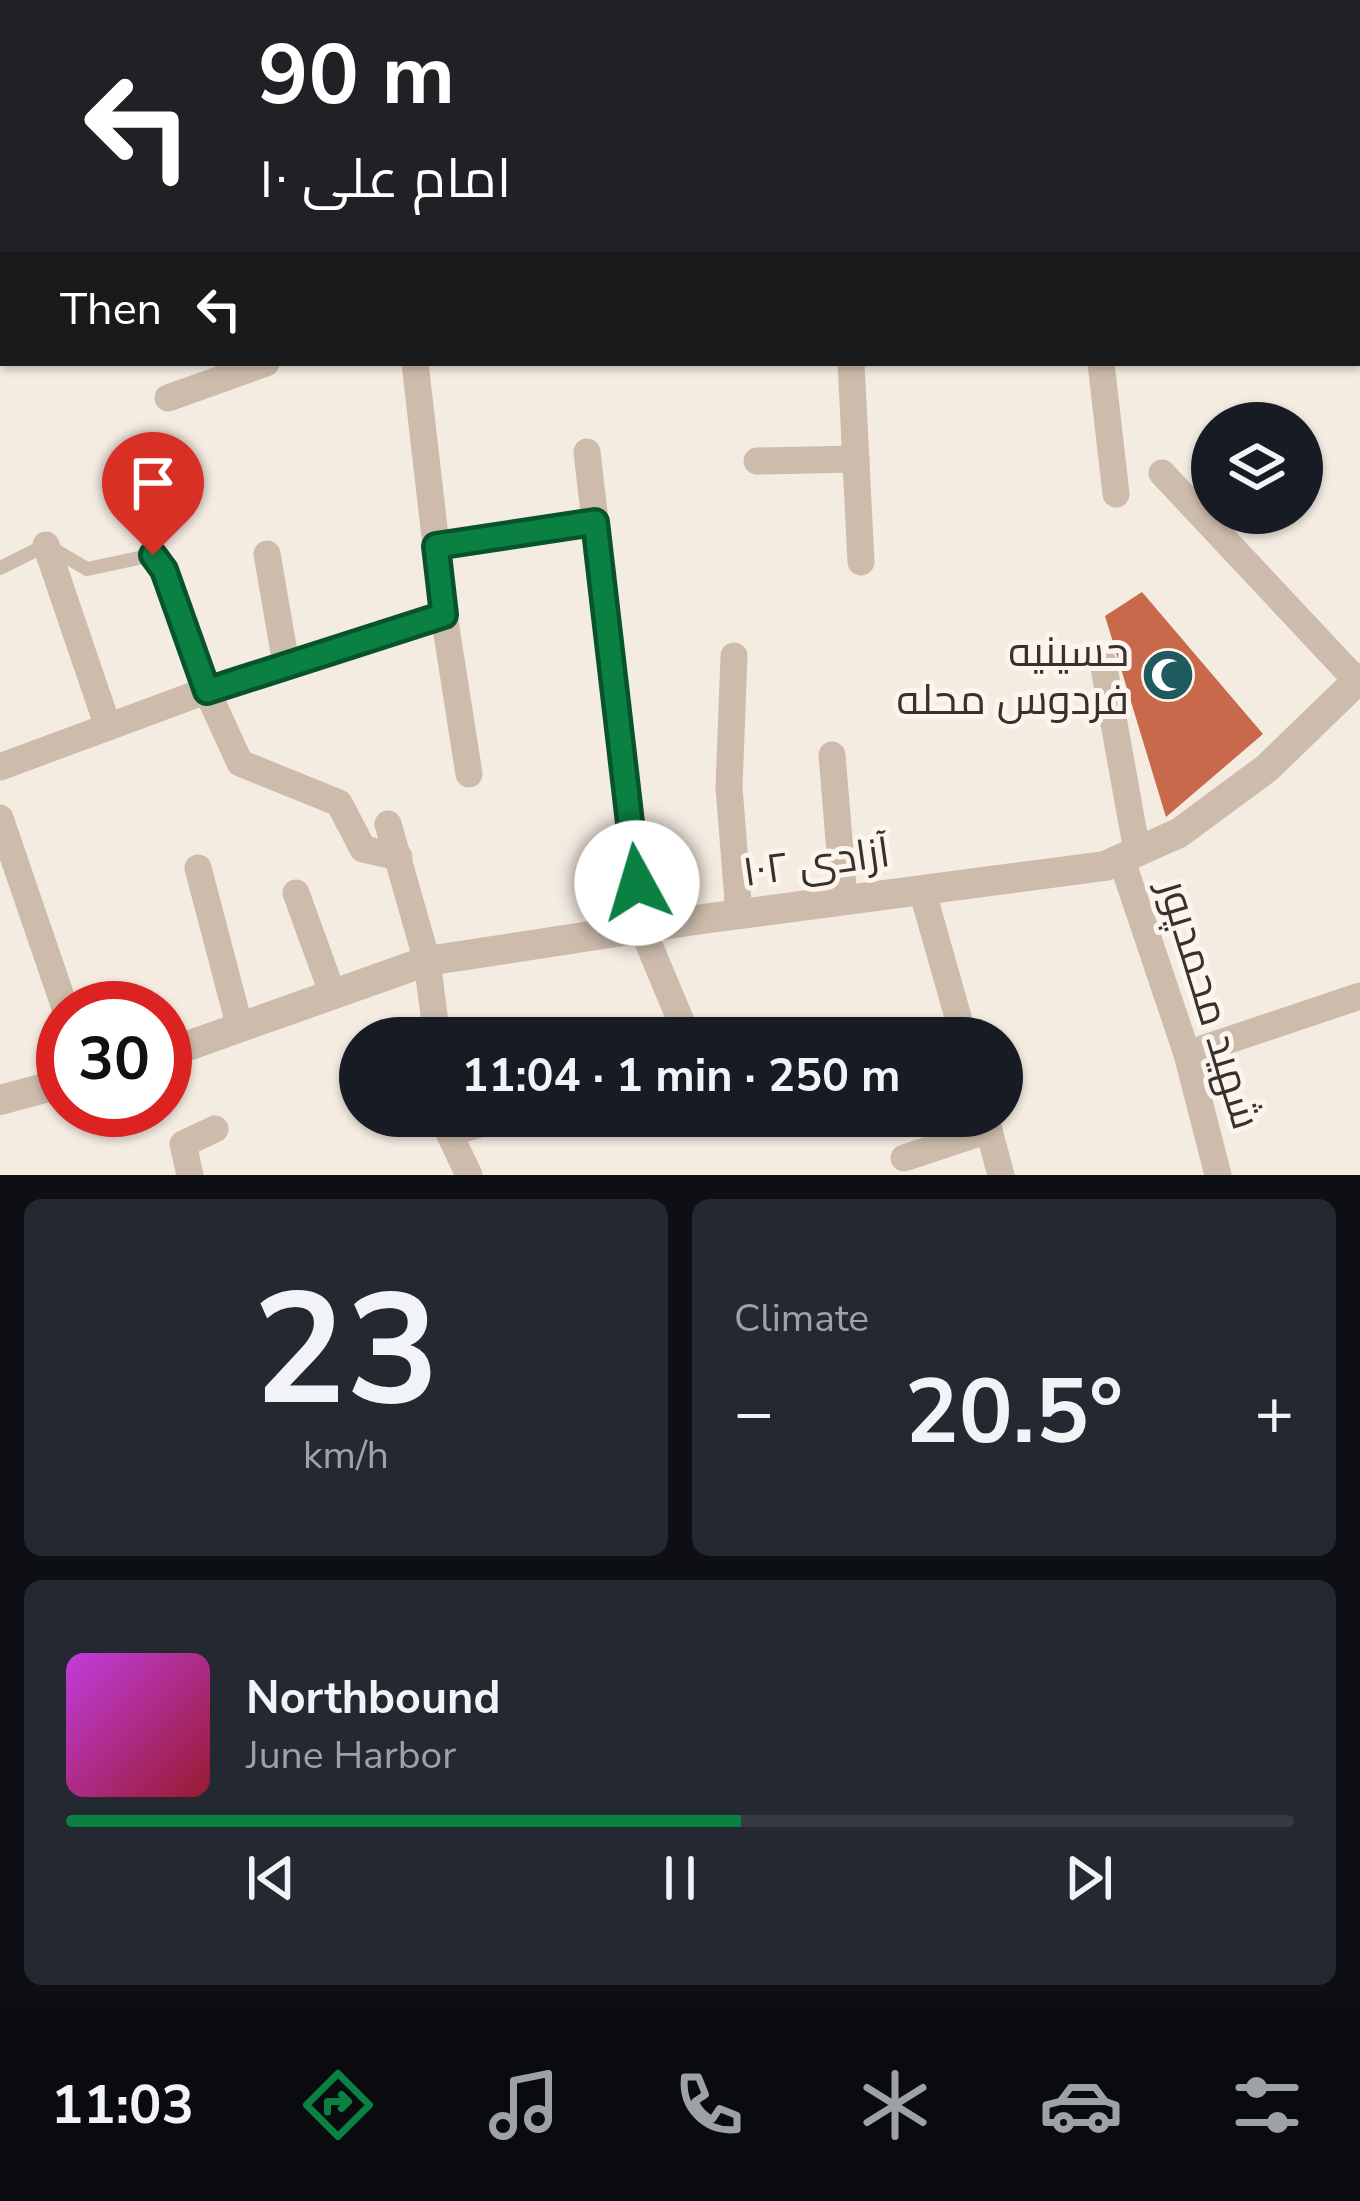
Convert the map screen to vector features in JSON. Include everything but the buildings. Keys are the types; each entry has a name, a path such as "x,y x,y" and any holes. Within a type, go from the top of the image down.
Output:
{"street":[{"path":"168,398 258,366"},
{"path":"415,366 444,615 469,774"},
{"path":"851,366 861,562"},
{"path":"1101,366 1116,494"},
{"path":"587,452 642,928 679,1017"},
{"path":"757,461 856,458"},
{"path":"1162,473 1358,680"},
{"path":"436,546 595,522"},
{"path":"46,545 108,727"},
{"path":"267,554 286,664"},
{"path":"164,570 207,691 239,763 339,803 363,849 399,856"},
{"path":"0,767 207,691 444,615"},
{"path":"734,656 729,787 739,914"},
{"name":"شهید محمدپور","path":"1103,662 1129,855 1219,1175"},
{"name":"آزادی ۱۰۲","path":"192,1045 427,961 1105,866 1179,833 1267,767 1358,680"},
{"path":"832,755 844,900"},
{"path":"0,818 56,981"},
{"path":"388,824 427,961 434,1017"},
{"path":"197,868 240,1028"},
{"path":"922,890 958,1017"},
{"path":"296,893 333,995"},
{"path":"1186,1054 1360,996"},
{"path":"0,1100 36,1090"},
{"path":"190,1175 183,1144 215,1129"},
{"path":"453,1137 469,1175"},
{"path":"904,1158 954,1137"},
{"path":"991,1137 1001,1175"}],"lane":[{"path":"0,568 46,545 87,569 153,555 164,570"}],"place":[{"name":"حسینیه فردوس محله","path":"1168,675"}],"route":[{"path":"153,555 164,570 207,691 444,615 436,546 595,522 637,883"}]}
